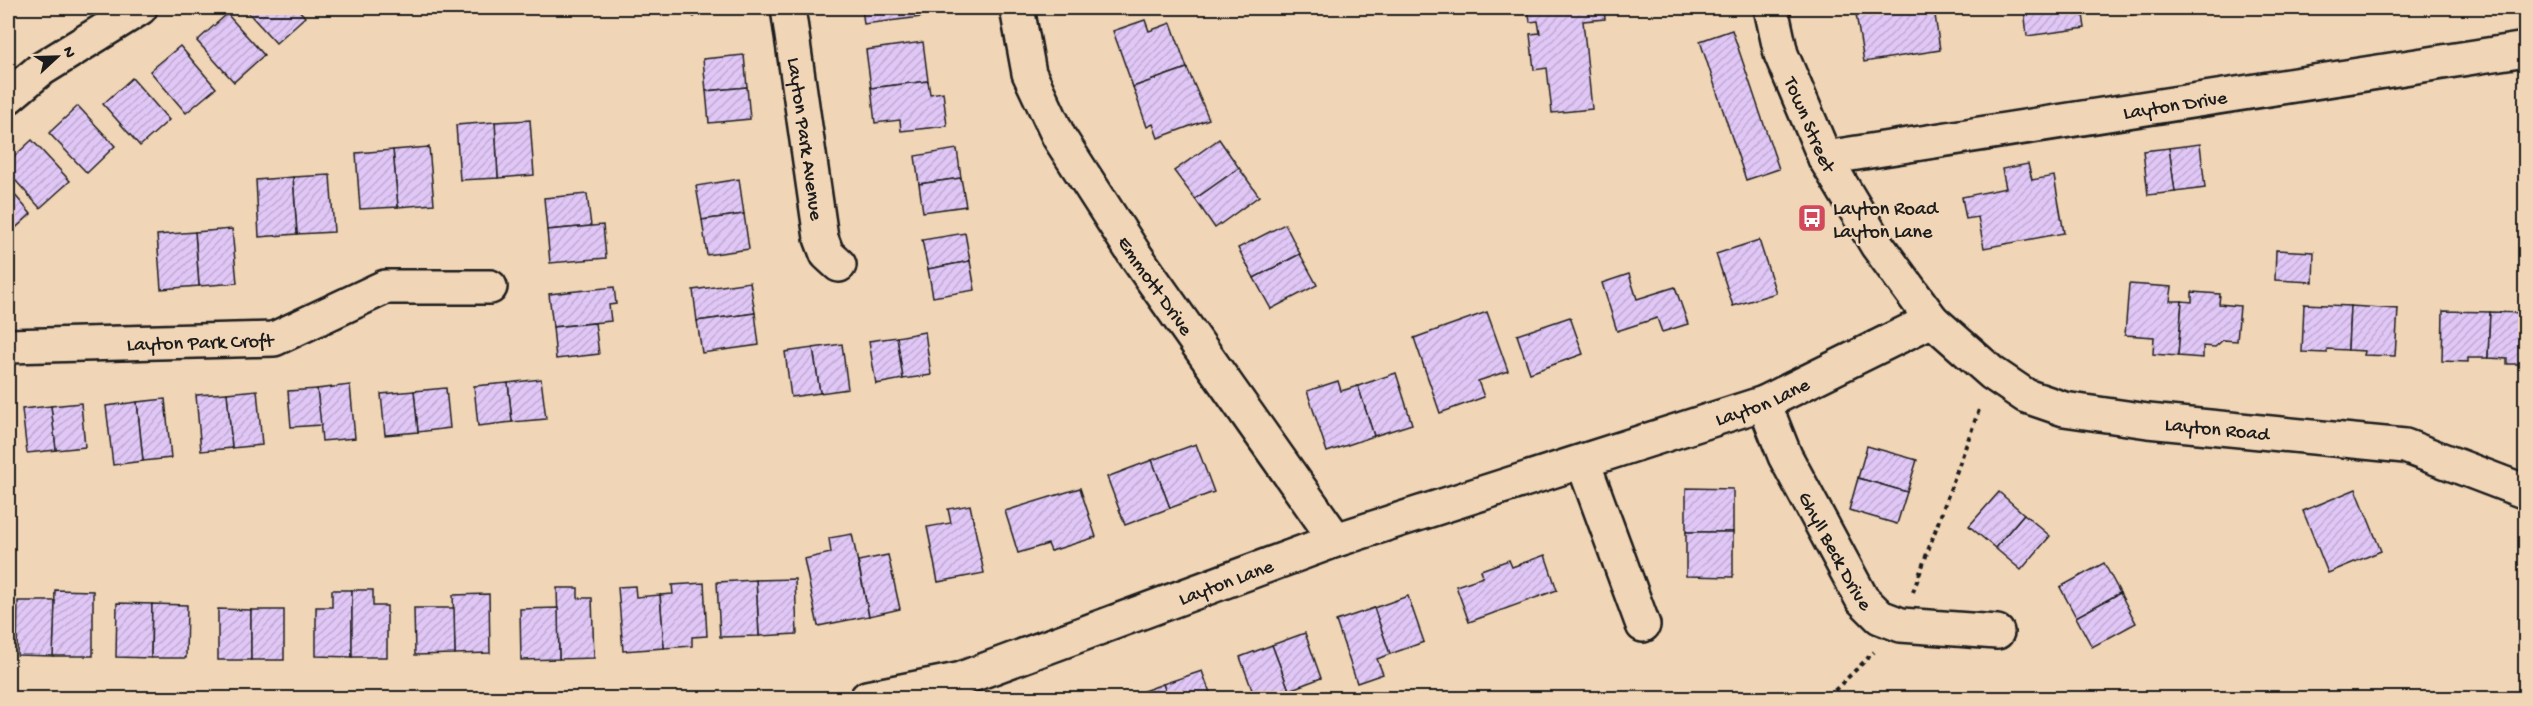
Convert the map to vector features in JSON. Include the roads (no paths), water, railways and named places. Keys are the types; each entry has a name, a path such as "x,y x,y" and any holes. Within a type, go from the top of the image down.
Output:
{"street":[{"path":"8,97 40,70 140,8"},
{"name":"Layton Park Avenue","path":"788,8 821,238 827,254 839,265"},
{"name":"Emmott Drive","path":"1017,8 1029,73 1059,137 1135,255 1336,540"},
{"name":"Town Street","path":"1771,8 1781,54 1825,158 1877,245 1932,320"},
{"name":"Layton Drive","path":"1825,158 2526,49"},
{"name":"Layton Park Croft","path":"8,346 274,339 385,287 490,287"},
{"name":"Layton Lane","path":"867,699 958,680 1336,540 1764,403 1932,320"},
{"name":"Layton Road","path":"1932,320 1992,373 2026,396 2064,409 2148,421 2405,446 2526,492"},
{"name":"Ghyll Beck Drive","path":"1764,403 1785,456 1863,599 1880,617 1901,625 1997,632"},
{"path":"1583,462 1643,625"}],"place":[{"name":"Layton Road Layton Lane","path":"1812,218"}]}
